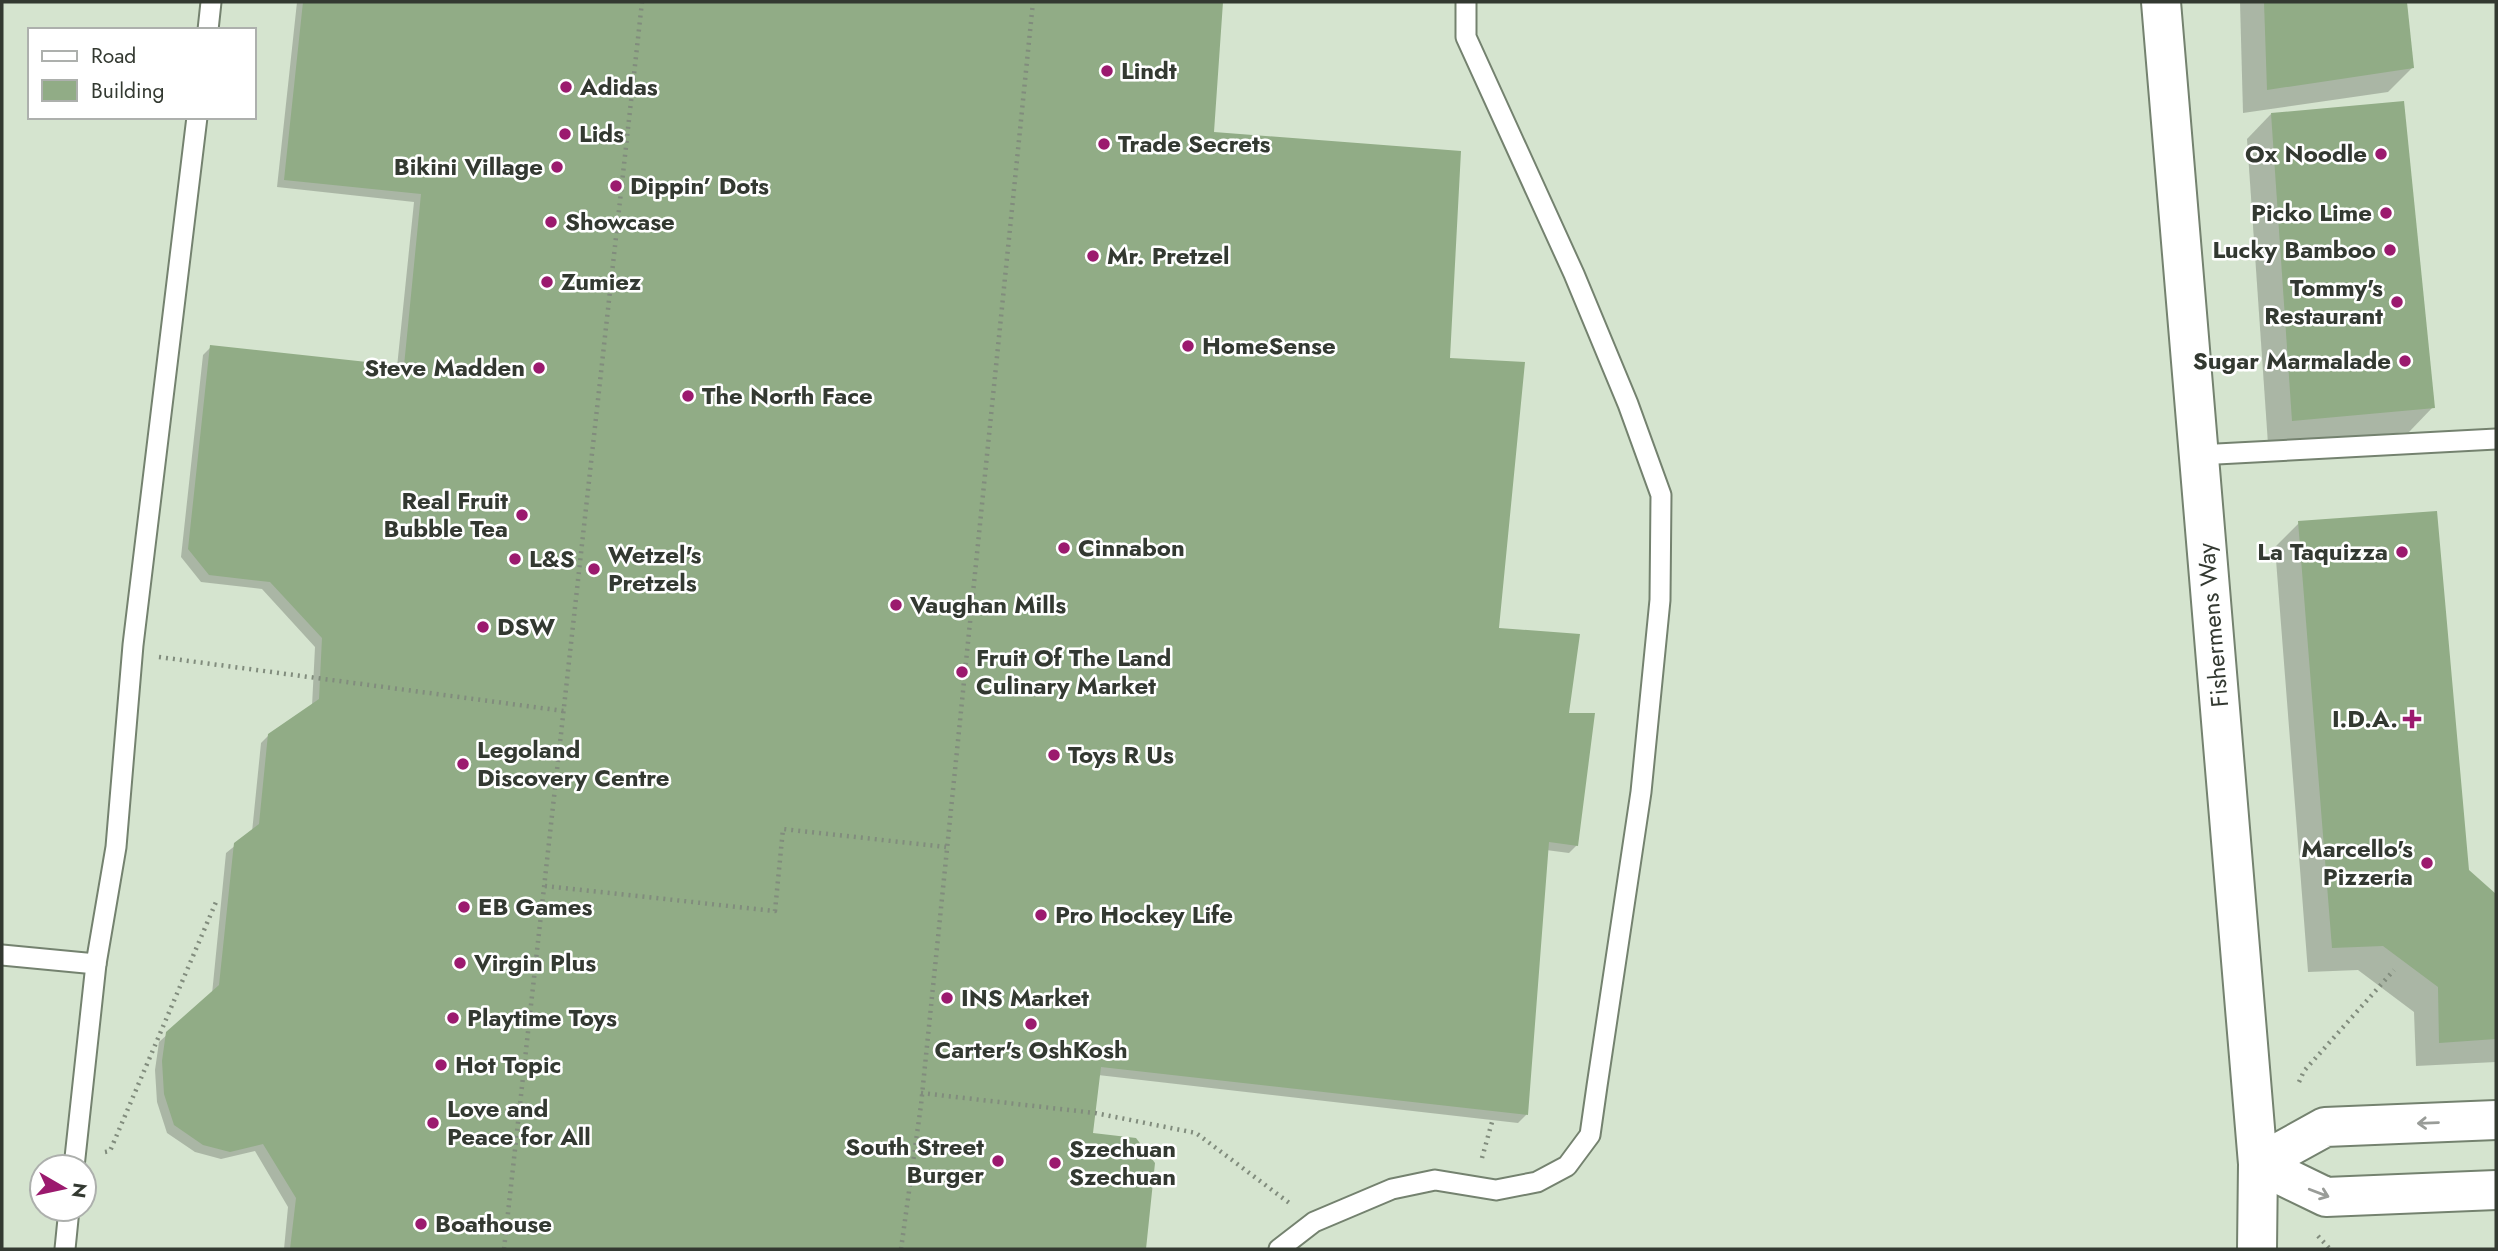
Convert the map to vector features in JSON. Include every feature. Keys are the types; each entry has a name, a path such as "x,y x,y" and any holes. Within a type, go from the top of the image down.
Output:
{"street":[{"name":"Fishermens Way","path":"2161,2 2258,1164 2257,1249"},
{"path":"2258,1164 2325,1127 2496,1120"},
{"path":"2258,1164 2326,1197 2496,1190"}],"lane":[{"path":"208,28 211,2"},
{"path":"1279,1249 1314,1222 1392,1189 1435,1180 1496,1190 1537,1182 1567,1166 1590,1135 1642,792 1660,600 1661,495 1628,404 1574,274 1466,37 1466,2"},
{"path":"75,1153 96,964 116,847 132,654 197,119"},
{"path":"2198,455 2496,439"},
{"path":"2,955 96,964"},
{"path":"65,1249 68,1223"}],"path":[{"path":"504,1249 642,2"},
{"path":"901,1249 921,1093 1033,2"},
{"path":"132,654 564,711"},
{"path":"545,886 775,911 783,829 946,846"},
{"path":"98,1154 110,1151 216,902"},
{"path":"2299,1082 2304,1071 2394,970"},
{"path":"921,1093 1095,1113 1196,1133 1314,1222"},
{"path":"1474,1186 1492,1122"},
{"path":"2318,1236 2330,1249"}],"building":[{"name":"Vaughan Mills","path":"303,2 1223,2 1214,132 1461,151 1450,358 1525,362 1499,628 1580,634 1569,713 1595,713 1578,846 1549,842 1528,1115 1101,1067 1093,1133 1136,1138 1155,1163 1146,1249 290,1249 296,1198 263,1144 230,1152 203,1145 174,1125 164,1094 162,1061 166,1032 219,985 234,843 259,824 268,734 319,699 322,638 270,582 209,575 188,549 210,345 404,366 421,194 284,180"},
{"path":"2264,2 2407,2 2414,68 2267,90"},
{"path":"2404,101 2435,408 2292,421 2271,113"},
{"path":"2437,511 2469,870 2496,894 2496,1039 2439,1043 2438,987 2383,946 2332,948 2298,521"}],"place":[{"name":"Lindt","path":"1107,71"},
{"name":"Adidas","path":"566,87"},
{"name":"Lids","path":"565,134"},
{"name":"Trade Secrets","path":"1104,144"},
{"name":"Ox Noodle","path":"2381,154"},
{"name":"Bikini Village","path":"557,167"},
{"name":"Dippin’ Dots","path":"616,186"},
{"name":"Picko Lime","path":"2386,213"},
{"name":"Showcase","path":"551,222"},
{"name":"Lucky Bamboo","path":"2390,250"},
{"name":"Mr. Pretzel","path":"1093,256"},
{"name":"Zumiez","path":"547,282"},
{"name":"Tommy's Restaurant","path":"2397,302"},
{"name":"HomeSense","path":"1188,346"},
{"name":"Sugar Marmalade","path":"2405,361"},
{"name":"Steve Madden","path":"539,368"},
{"name":"The North Face","path":"688,396"},
{"name":"Real Fruit Bubble Tea","path":"522,515"},
{"name":"Cinnabon","path":"1064,548"},
{"name":"La Taquizza","path":"2402,552"},
{"name":"L&S","path":"515,559"},
{"name":"Wetzel's Pretzels","path":"594,569"},
{"name":"Vaughan Mills","path":"896,605"},
{"name":"DSW","path":"483,627"},
{"name":"Fruit Of The Land Culinary Market","path":"962,672"},
{"name":"I.D.A.","path":"2412,719"},
{"name":"Toys R Us","path":"1054,755"},
{"name":"Legoland Discovery Centre","path":"463,764"},
{"name":"Marcello's Pizzeria","path":"2427,863"},
{"name":"EB Games","path":"464,907"},
{"name":"Pro Hockey Life","path":"1041,915"},
{"name":"Virgin Plus","path":"460,963"},
{"name":"INS Market","path":"947,998"},
{"name":"Playtime Toys","path":"453,1018"},
{"name":"Carter's OshKosh","path":"1031,1024"},
{"name":"Hot Topic","path":"441,1065"},
{"name":"Love and Peace for All","path":"433,1123"},
{"name":"South Street Burger","path":"998,1161"},
{"name":"Szechuan Szechuan","path":"1055,1163"},
{"name":"Boathouse","path":"421,1224"}]}
